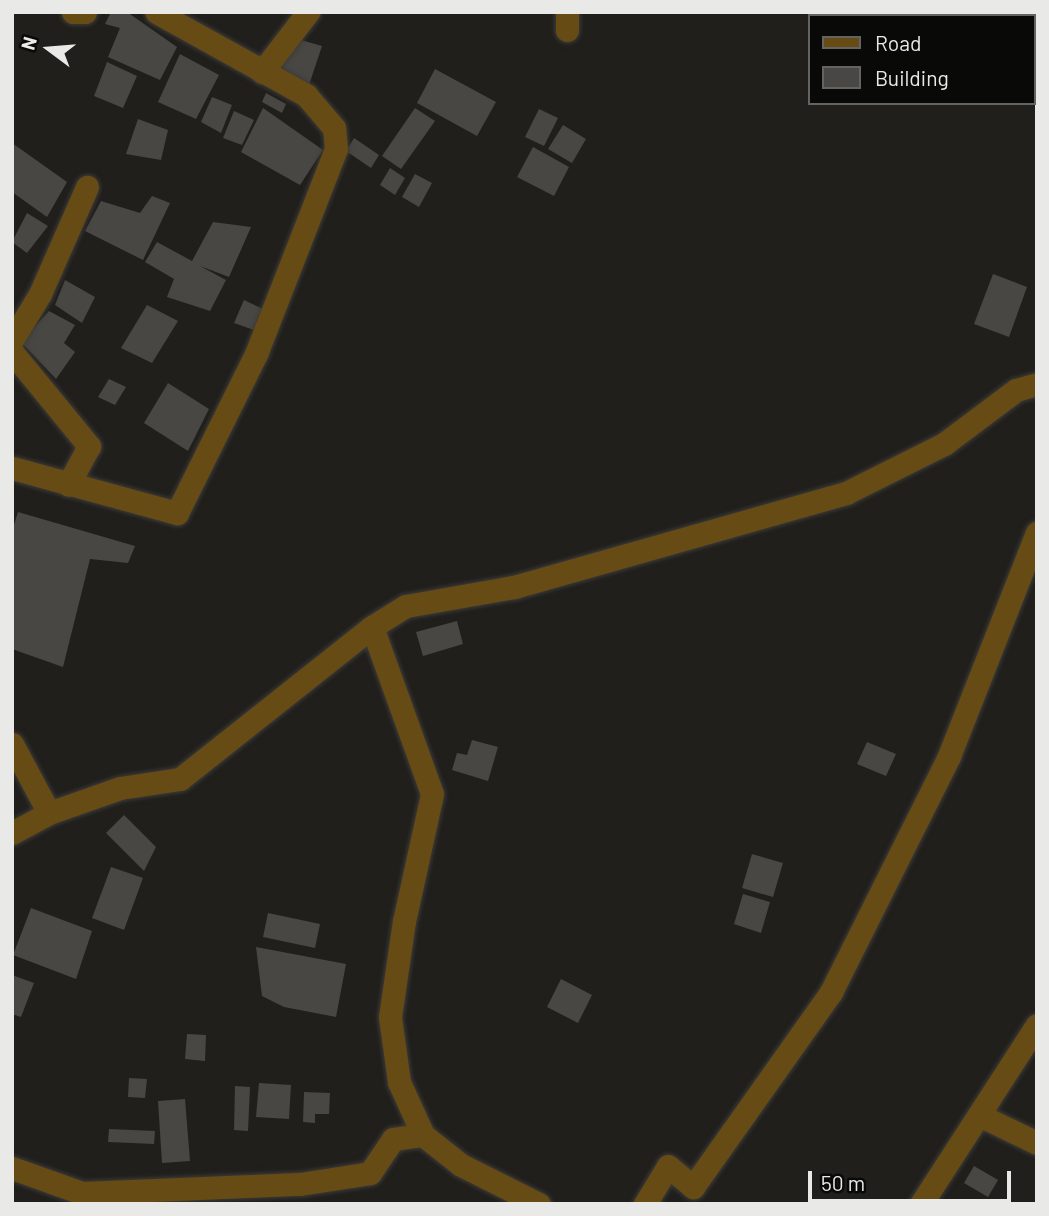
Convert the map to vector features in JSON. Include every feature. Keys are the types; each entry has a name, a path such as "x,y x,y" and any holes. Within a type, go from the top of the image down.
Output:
{"street":[{"path":"74,12 85,12"},
{"path":"12,468 177,513 256,354 289,279 337,136 306,95 156,12"},
{"path":"262,72 308,12"},
{"path":"12,340 40,294 87,187"},
{"path":"12,352 89,446 68,485"},
{"path":"12,833 49,813 120,788 180,779 372,627 406,606 514,587 846,493 944,444 1016,390 1037,384"},
{"path":"645,1204 668,1166 693,1186 831,992 950,756 1037,533"},
{"path":"372,627 432,794 404,921 390,1017 408,1137"},
{"path":"12,744 49,813"},
{"path":"921,1204 1037,1025"},
{"path":"979,1115 1037,1143"},
{"path":"12,1168 82,1193 182,1196 300,1184 370,1173 408,1137"},
{"path":"408,1137 539,1204"}],"building":[{"path":"111,12 127,12 177,47 160,80 108,57 120,28 105,24"},
{"path":"294,38 322,46 309,85 278,71"},
{"path":"180,54 219,75 196,119 158,102"},
{"path":"107,62 137,76 123,108 94,96"},
{"path":"435,69 496,102 477,136 417,103"},
{"path":"266,93 286,104 282,113 262,102"},
{"path":"212,97 232,105 221,133 201,122"},
{"path":"263,108 323,150 300,185 241,152"},
{"path":"415,108 435,121 401,169 382,156"},
{"path":"539,109 558,118 544,146 525,137"},
{"path":"234,111 254,120 242,145 223,138"},
{"path":"138,119 168,130 161,160 126,154"},
{"path":"563,125 586,139 572,163 548,149"},
{"path":"354,138 379,155 371,168 346,151"},
{"path":"12,143 67,182 47,217 12,192"},
{"path":"533,147 569,167 554,196 517,177"},
{"path":"390,168 405,178 395,195 380,185"},
{"path":"415,174 432,183 419,207 402,197"},
{"path":"152,196 170,203 143,260 85,231 101,201 140,213"},
{"path":"27,213 48,226 27,253 12,242"},
{"path":"213,222 251,227 229,277 200,266 226,280 210,311 167,297 174,279 145,262 157,242 192,261"},
{"path":"993,274 1027,287 1009,337 974,324"},
{"path":"65,280 95,297 82,323 55,305"},
{"path":"244,300 265,310 257,331 234,323"},
{"path":"147,305 178,321 152,363 121,348"},
{"path":"49,311 75,325 64,343 75,352 56,379 21,342"},
{"path":"109,379 126,387 115,405 98,397"},
{"path":"168,383 209,409 188,451 144,423"},
{"path":"18,512 135,546 128,563 90,559 63,667 12,649 12,531"},
{"path":"457,621 463,644 423,656 416,632"},
{"path":"472,740 498,747 488,781 452,770 457,753 467,755"},
{"path":"867,742 896,754 886,776 857,764"},
{"path":"124,815 156,847 144,871 106,833"},
{"path":"752,854 783,863 773,897 742,888"},
{"path":"111,867 143,878 124,930 92,918"},
{"path":"743,894 770,902 761,933 734,924"},
{"path":"31,908 92,931 76,979 13,955"},
{"path":"268,913 320,924 315,948 263,937"},
{"path":"256,947 346,964 336,1017 284,1007 262,996"},
{"path":"12,975 34,983 21,1017 12,1014"},
{"path":"561,979 592,995 578,1023 547,1007"},
{"path":"187,1034 206,1035 205,1061 185,1059"},
{"path":"129,1078 147,1079 145,1098 128,1097"},
{"path":"259,1083 291,1085 289,1119 256,1117"},
{"path":"235,1086 250,1087 248,1131 234,1130"},
{"path":"304,1092 330,1093 329,1114 315,1114 315,1123 303,1122"},
{"path":"185,1099 190,1161 162,1163 158,1101"},
{"path":"109,1129 155,1131 154,1144 108,1142"},
{"path":"974,1166 998,1180 988,1197 964,1183"}]}
